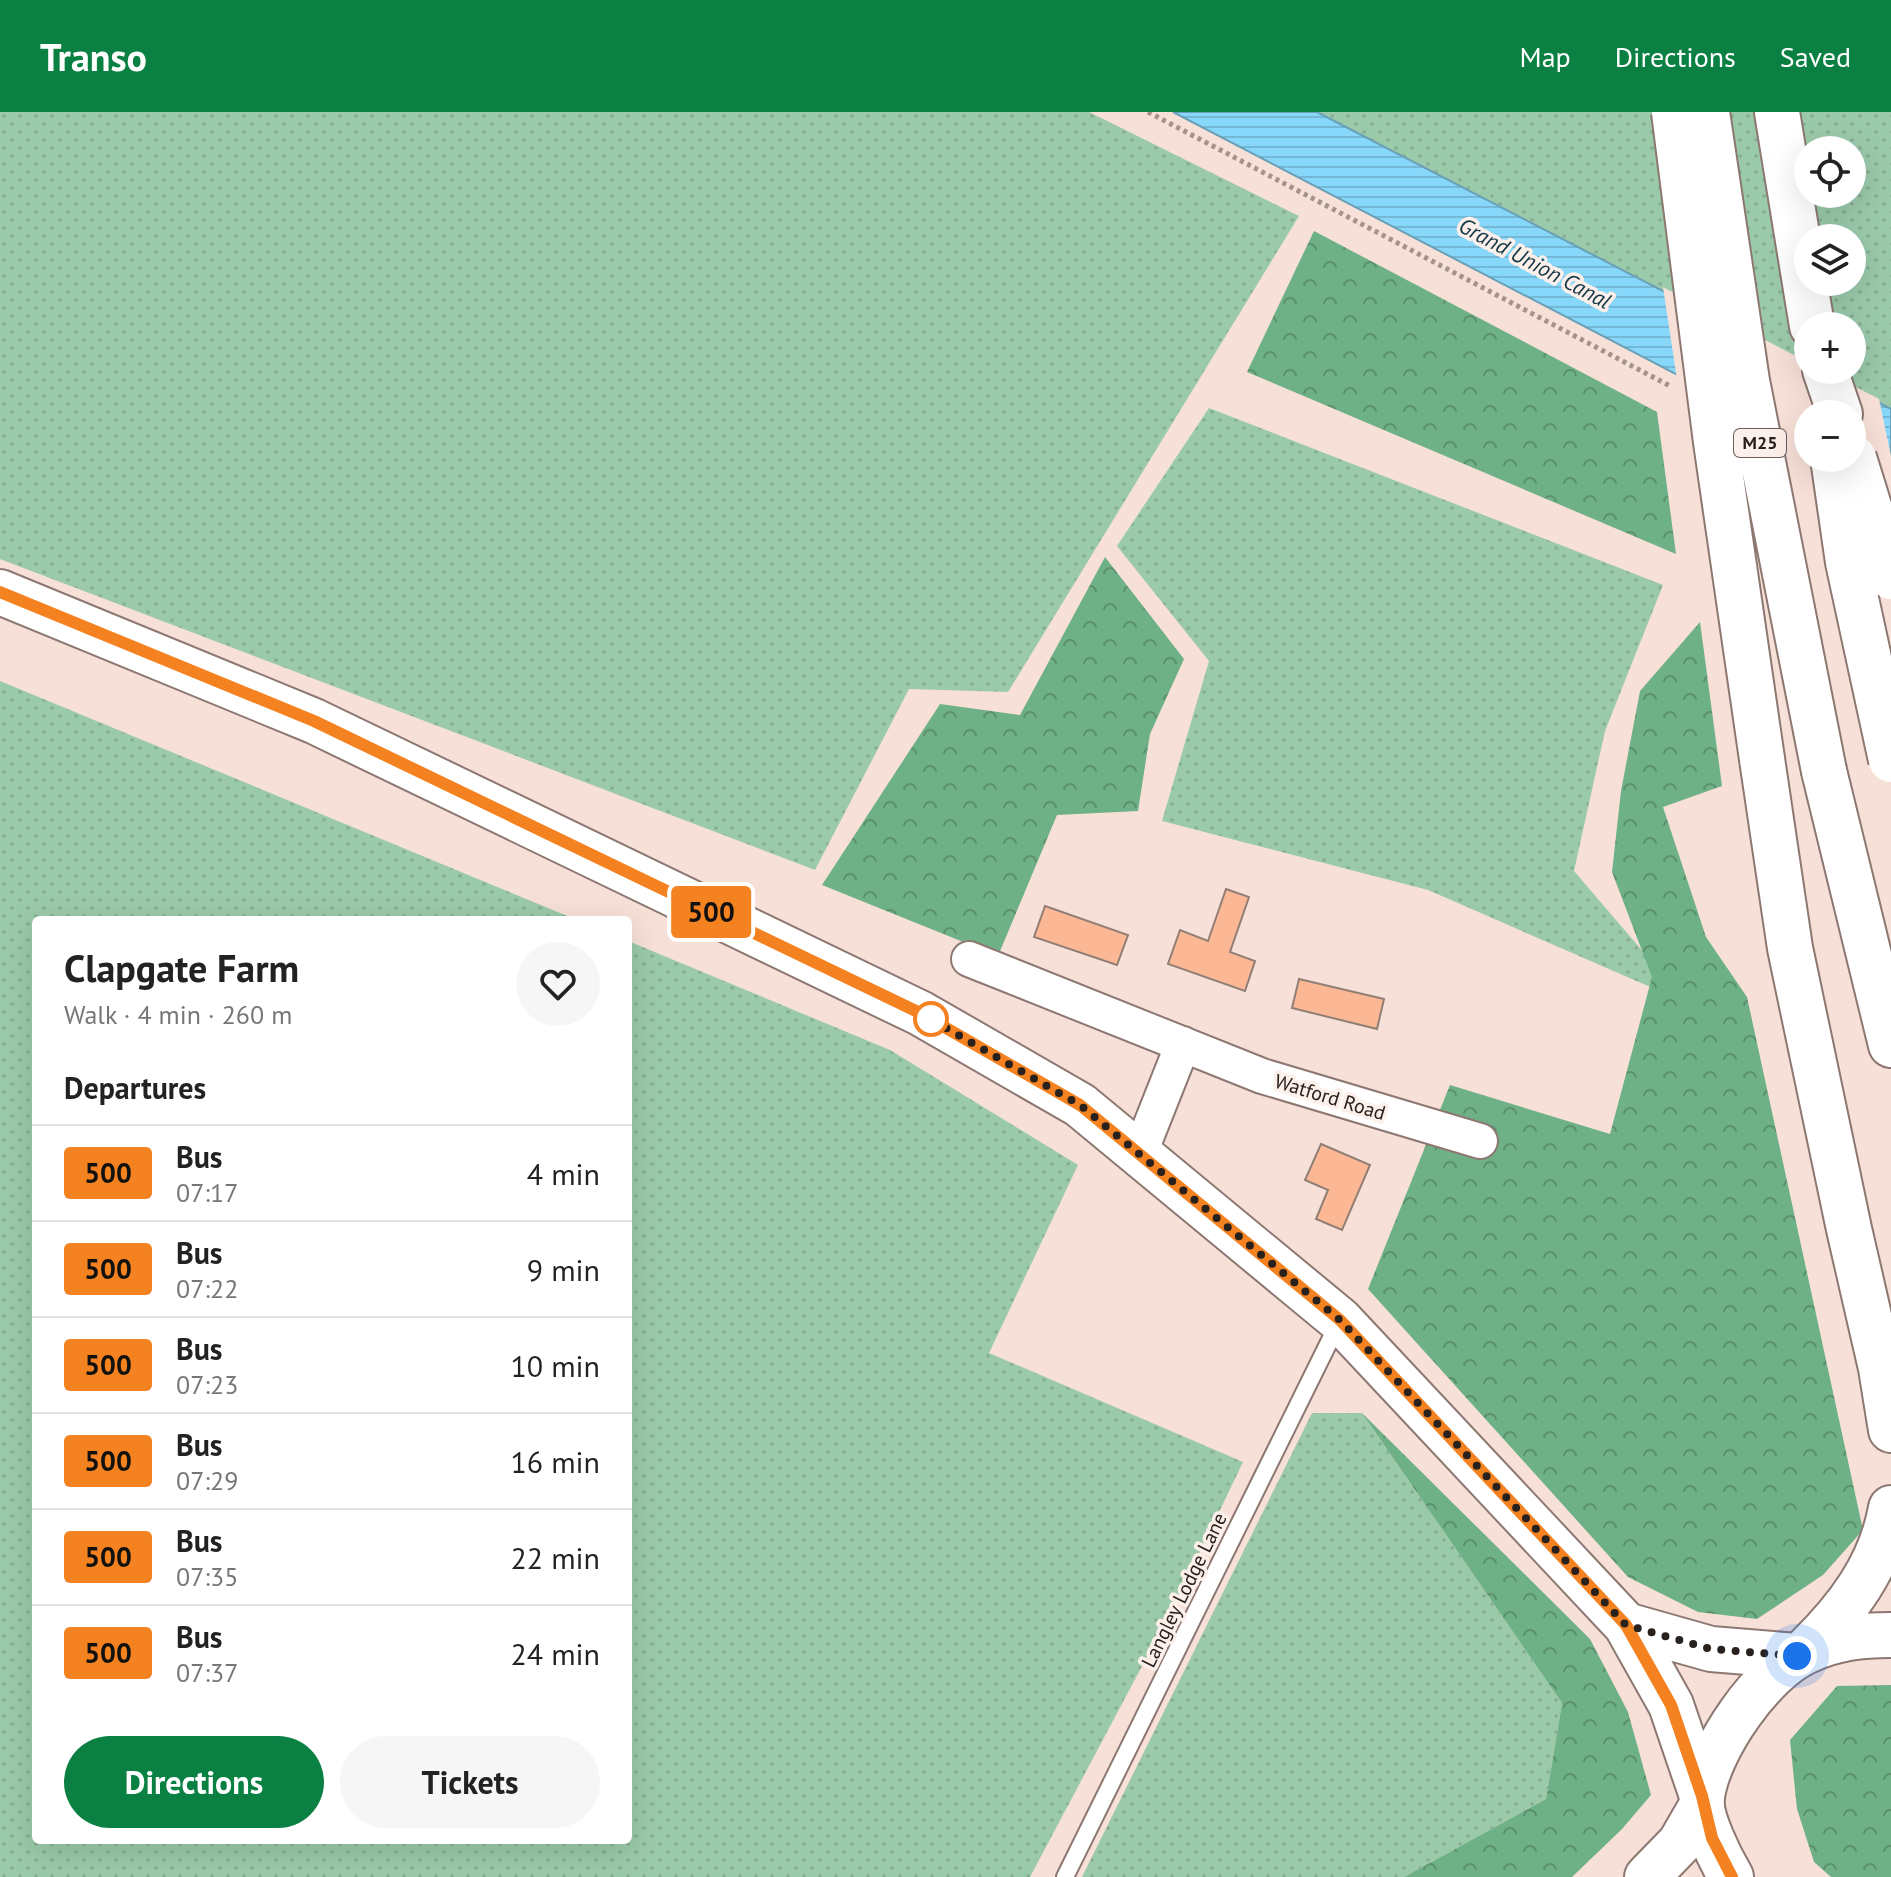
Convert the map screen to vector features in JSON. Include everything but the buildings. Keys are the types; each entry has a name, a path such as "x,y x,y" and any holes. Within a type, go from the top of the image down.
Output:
{"main road":[{"name":"M25","path":"1674,112 1716,442 1790,948 1881,1368 1891,1430"},
{"name":"M25","path":"1707,112 1747,381 1824,771 1891,1045"},
{"path":"1777,112 1810,312"},
{"path":"1835,472 1848,562 1891,760"},
{"path":"1858,472 1891,577"},
{"path":"0,592 314,721 920,1013 1080,1105 1340,1320 1626,1625 1671,1705 1712,1838 1731,1877"},
{"path":"1647,1877 1680,1843 1702,1800 1714,1758 1734,1720 1760,1689 1835,1622 1871,1571 1887,1533 1891,1508"},
{"path":"1626,1625 1711,1649 1801,1653 1837,1639 1891,1635"}],"street":[{"name":"Watford Road","path":"969,959 1262,1076 1480,1141"},
{"path":"1139,1155 1183,1044"}],"lane":[{"name":"Langley Lodge Lane","path":"1065,1877 1340,1320"}],"path":[{"path":"1148,112 1662,381"}],"green space":[{"path":"0,112 1089,112 1299,216 1008,692 909,689 815,870 0,559"},
{"path":"1317,112 1891,112 1891,409 1842,384 1866,384 1866,312 1794,312 1794,359"},
{"path":"1314,231 1657,412 1676,554 1247,372"},
{"path":"1209,408 1663,585 1605,731 1574,871 1687,1003 1428,890 1162,821 1209,661 1117,546"},
{"path":"1105,557 1184,659 1150,734 1138,811 1057,815 998,956 822,885 940,704 1020,715"},
{"path":"1700,622 1722,786 1663,807 1706,937 1747,997 1863,1530 1823,1575 1757,1619 1698,1612 1628,1577 1368,1289 1450,1085 1610,1134 1652,977 1612,872 1621,791 1640,691"},
{"path":"0,681 567,916 32,916 32,1844 632,1844 632,943 890,1050 1078,1165 989,1353 1243,1462 1175,1604 1030,1877 0,1877"},
{"path":"1312,1413 1362,1413 1562,1703 1546,1799 1404,1877 1082,1877"},
{"path":"1362,1413 1590,1639 1628,1712 1651,1795 1622,1829 1572,1877 1404,1877 1546,1799 1562,1703"},
{"path":"1891,1685 1891,1877 1831,1877 1814,1862 1797,1809 1790,1740 1837,1686"}],"water":[{"name":"Grand Union Canal","path":"1173,112 1317,112 1794,359 1794,384 1843,384 1891,409 1891,486 1866,468 1866,400 1794,400 1794,436"}],"pier":[{"path":"1663,287 1794,355 1794,384 1850,384 1879,399 1891,456 1891,490 1855,472 1866,472 1866,400 1794,400 1794,440 1677,380"}],"bus line":[{"name":"500","path":"0,592 314,721 920,1013 1080,1105 1340,1320 1626,1625 1671,1705 1702,1796 1712,1838 1732,1877"}],"route":[{"path":"931,1019 920,1013 1080,1105 1340,1320 1626,1625 1711,1649 1797,1656"}]}
